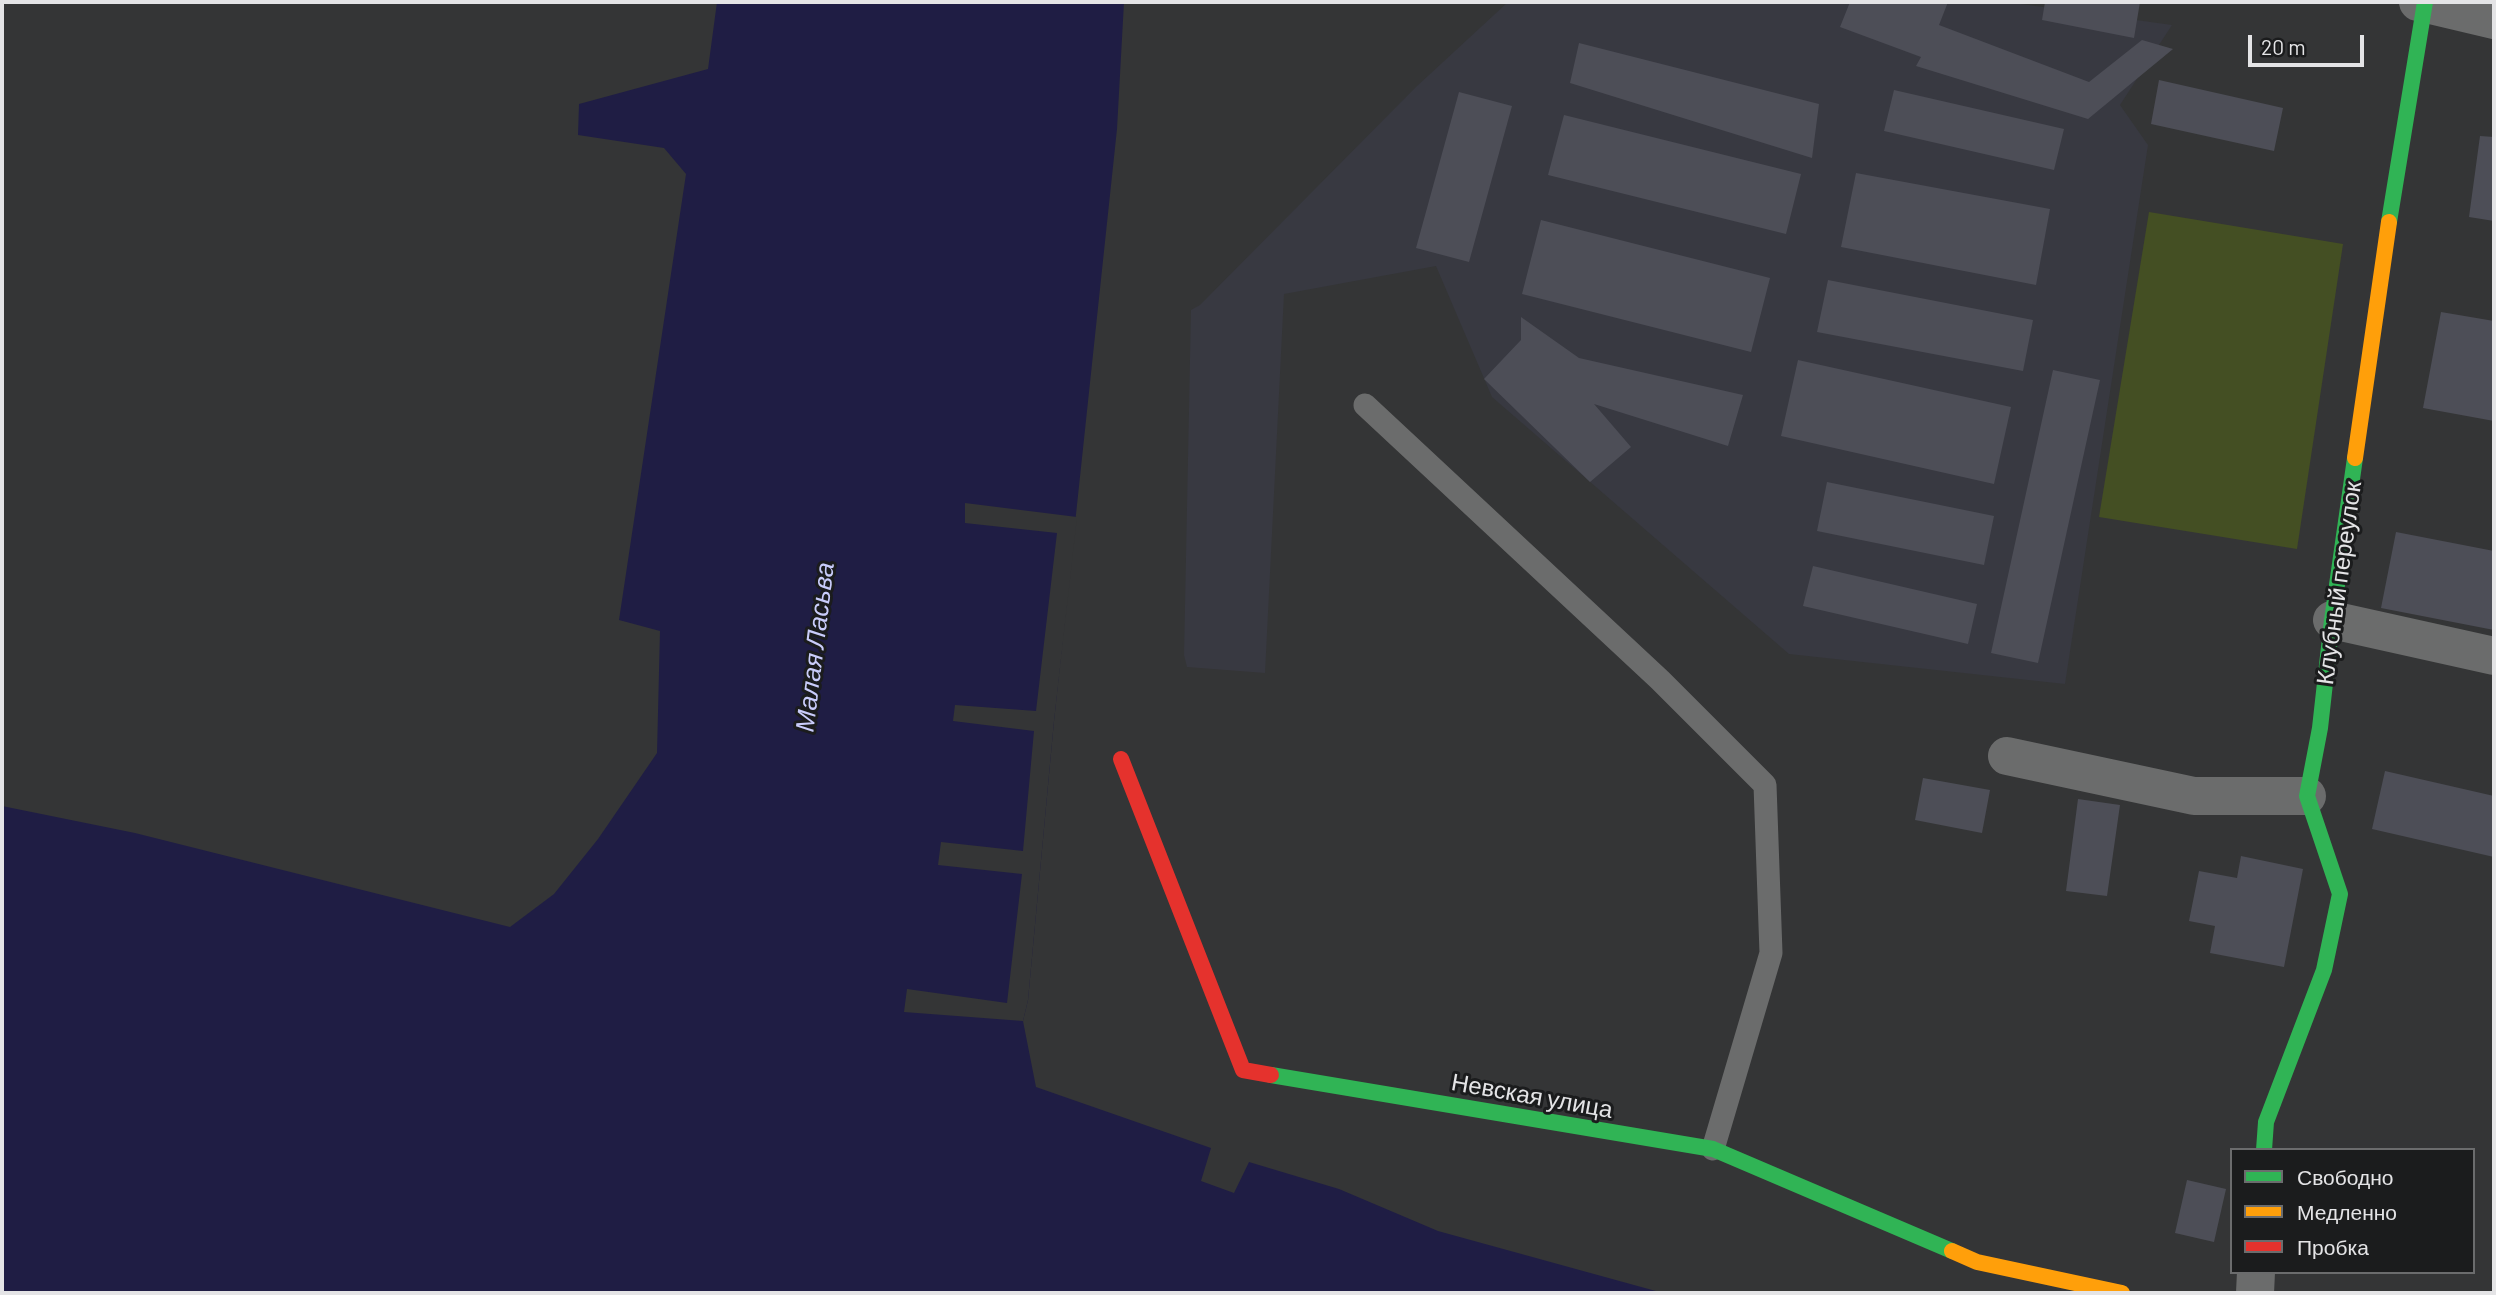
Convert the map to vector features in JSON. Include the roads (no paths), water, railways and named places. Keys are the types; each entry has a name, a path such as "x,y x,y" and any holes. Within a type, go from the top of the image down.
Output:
{"street":[{"path":"2422,2 2494,20"},
{"name":"Клубный переулок","path":"2264,1148 2266,1122 2324,970 2340,894 2307,796 2320,729 2332,620 2422,2"},
{"path":"2332,620 2494,656"},
{"path":"2007,756 2194,796 2307,796"},
{"name":"Невская улица","path":"1121,759 1243,1070 1713,1149 1977,1262 2122,1293"},
{"path":"2255,1293 2256,1274"}],"lane":[{"path":"1364,405 1660,680 1765,785 1771,953 1713,1149"}],"water":[{"name":"Малая Ласьва","path":"717,2 1124,2 1117,129 1054,721 1028,1000 1023,1021 1036,1087 1211,1148 1201,1181 1234,1193 1249,1162 1339,1189 1438,1231 1663,1293 2,1293 2,806 135,833 510,927 554,894 598,839 657,753 660,631 619,620 686,174 664,148 578,135 579,104 708,69"}]}
